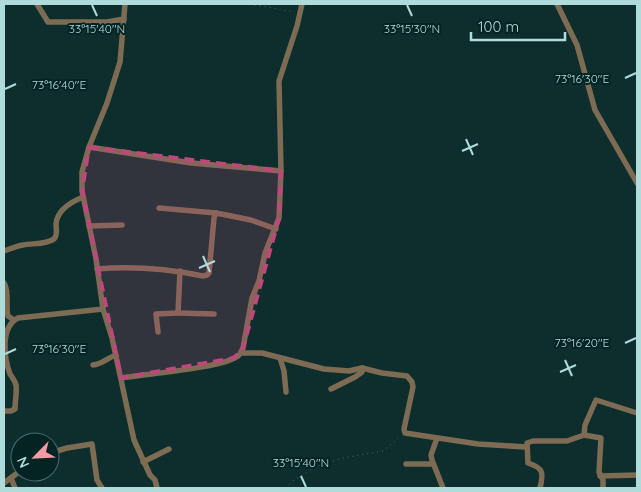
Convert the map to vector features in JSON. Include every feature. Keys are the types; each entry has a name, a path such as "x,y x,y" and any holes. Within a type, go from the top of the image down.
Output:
{"street":[{"path":"37,4 50,23 107,22 124,19"},
{"path":"125,4 120,62 107,103 89,147 82,172 83,197 103,309 116,355 134,440 150,475 155,480 154,488"},
{"path":"120,378 205,366 234,358 243,348 252,298 259,281 265,253 279,218 281,171 279,81 302,4"},
{"path":"557,4 577,45 595,110 637,183"},
{"path":"89,147 191,163 281,171"},
{"path":"4,251 23,245 45,242 54,238 56,235 57,218 69,204 83,197"},
{"path":"160,208 216,213 251,220 276,229"},
{"path":"97,269 180,271 203,276 207,275 216,213"},
{"path":"89,226 122,225"},
{"path":"178,313 180,271"},
{"path":"4,283 8,292 6,308 8,316 14,320"},
{"path":"4,412 15,409 16,385 10,373 6,341 10,323 26,317 103,309"},
{"path":"158,332 156,314 214,314"},
{"path":"241,352 262,353 324,369 350,371 362,368 382,373 405,375 410,378 413,387 404,433 526,448"},
{"path":"93,365 100,364 116,355"},
{"path":"280,358 284,371 286,392"},
{"path":"331,389 355,377 362,372 362,368"},
{"path":"584,435 586,424 596,400 637,413"},
{"path":"540,488 541,472 536,465 528,463 527,444 531,441 568,440 584,435 601,438 600,476 603,480 603,488"},
{"path":"437,438 432,455 433,464 443,488"},
{"path":"60,450 92,444 97,480 102,488"},
{"path":"144,462 169,449"},
{"path":"406,464 433,464"},
{"path":"600,476 637,475"}],"path":[{"path":"250,4 300,13"},
{"path":"286,488 293,481 319,466 343,458 382,452 404,433"}],"highlighted area":[{"path":"89,147 281,171 279,218 243,348 234,358 121,378 82,191"}]}
